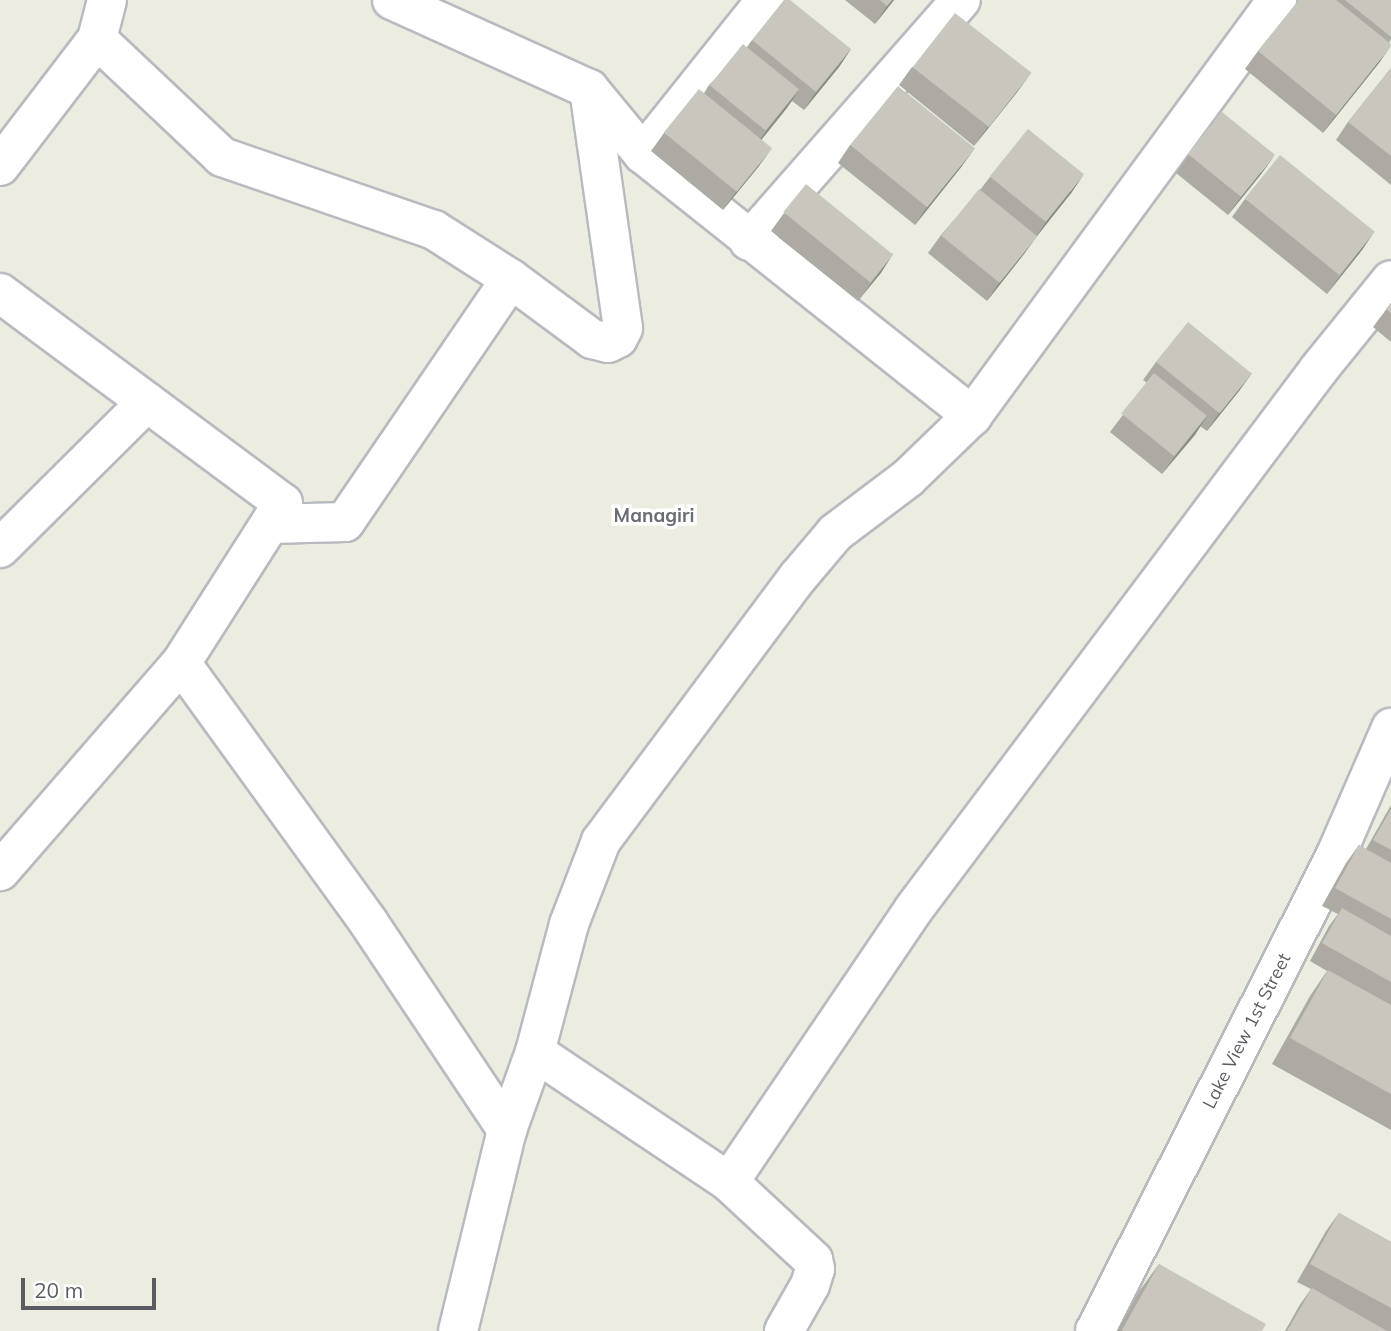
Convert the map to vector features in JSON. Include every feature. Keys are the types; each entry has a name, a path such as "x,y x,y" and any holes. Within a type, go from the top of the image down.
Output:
{"street":[{"path":"0,166 97,39 107,0"},
{"path":"392,0 589,89 643,154 972,416"},
{"path":"643,154 766,0"},
{"path":"749,240 961,0"},
{"path":"458,1331 507,1130 535,1052 569,924 601,841 798,577 835,533 908,478 972,416 1277,0"},
{"path":"97,39 222,157 434,230 511,279 592,339 608,343 618,338 623,328 589,89"},
{"path":"270,524 345,522 511,279"},
{"path":"729,1182 913,911 1319,369 1391,280"},
{"path":"0,293 284,503 181,663 0,871"},
{"path":"0,548 147,402"},
{"path":"181,663 369,923 507,1130"},
{"name":"Lake View 1st Street","path":"1095,1331 1335,856 1391,728"},
{"path":"535,1052 729,1182 813,1260 815,1269 810,1285 784,1331"}],"building":[{"path":"784,0 790,0 851,49 816,92 752,40"},
{"path":"880,0 892,0 887,6"},
{"path":"1299,0 1336,0 1391,44 1336,115 1258,51"},
{"path":"1345,0 1391,0 1391,37"},
{"path":"955,13 1031,73 989,127 913,67"},
{"path":"743,44 799,89 766,130 710,85"},
{"path":"1391,68 1391,156 1348,122"},
{"path":"898,86 975,148 927,207 850,145"},
{"path":"699,89 772,148 737,192 664,133"},
{"path":"1222,112 1275,155 1241,197 1188,154"},
{"path":"1028,129 1084,174 1046,222 990,176"},
{"path":"1280,155 1375,232 1340,275 1245,199"},
{"path":"806,184 893,254 870,282 783,212"},
{"path":"979,189 1037,236 1000,283 941,236"},
{"path":"1188,322 1252,374 1220,413 1156,362"},
{"path":"1154,373 1207,416 1174,456 1121,413"},
{"path":"1391,809 1391,850 1373,840"},
{"path":"1359,845 1391,863 1391,919 1335,888"},
{"path":"1342,908 1391,936 1391,982 1322,943"},
{"path":"1328,970 1391,1005 1391,1094 1290,1038"},
{"path":"1339,1213 1391,1242 1391,1308 1310,1264"},
{"path":"1159,1264 1266,1324 1262,1331 1123,1331"},
{"path":"1312,1288 1387,1331 1287,1331"}],"district":[{"name":"Managiri","path":"654,516"}]}
